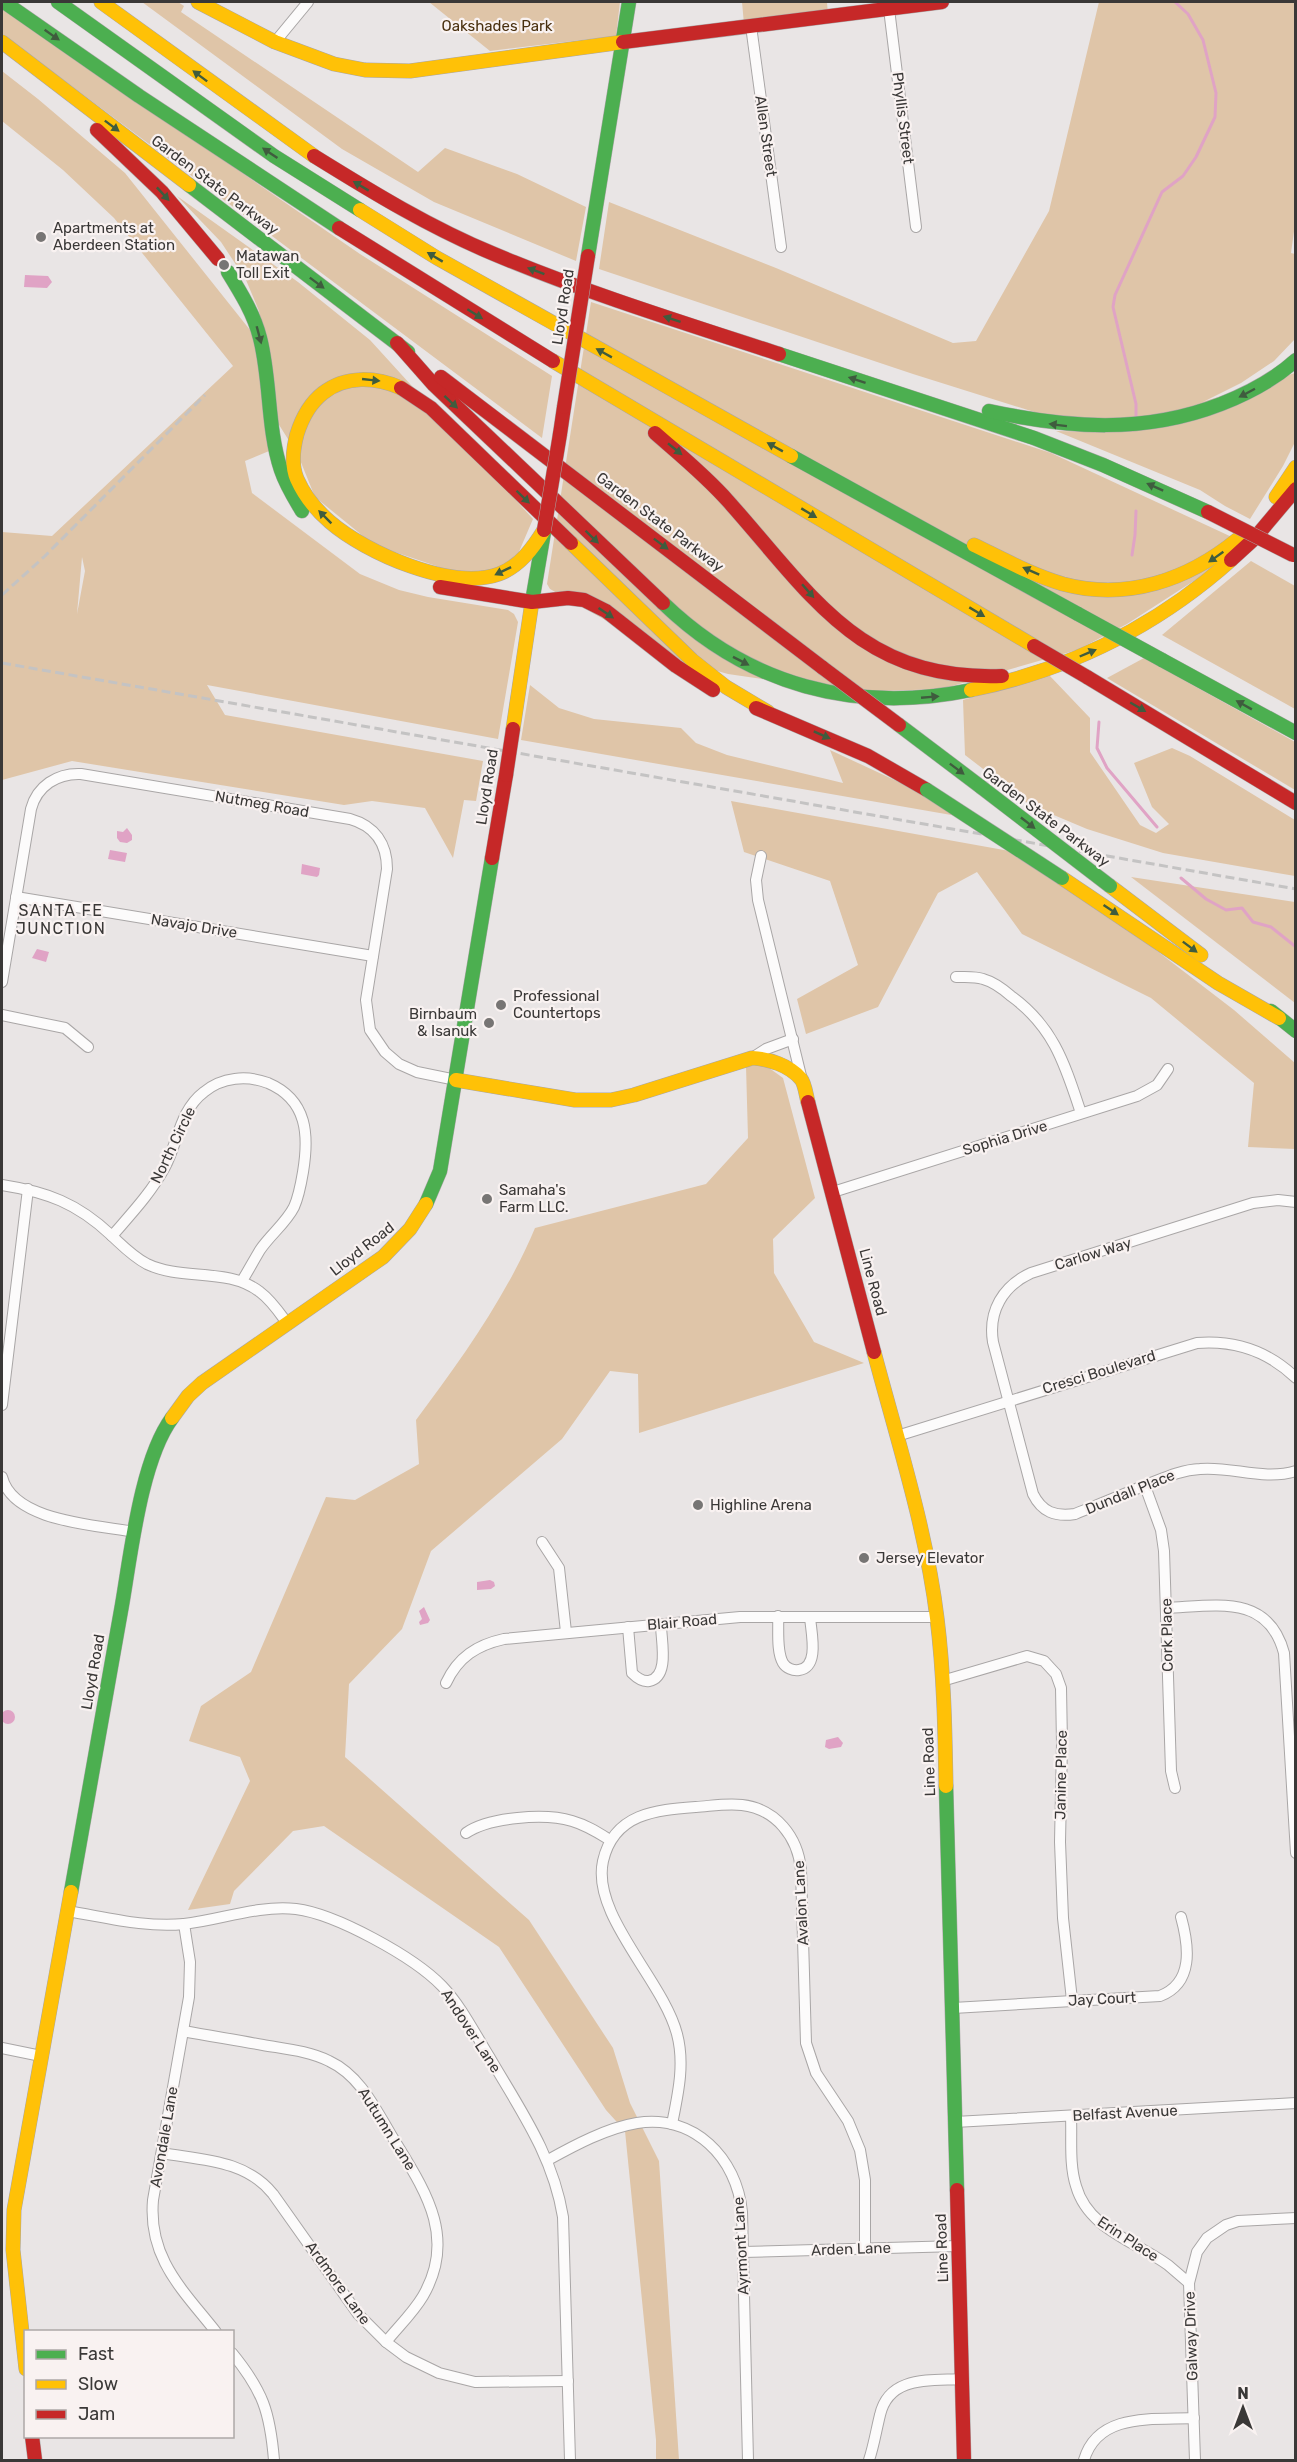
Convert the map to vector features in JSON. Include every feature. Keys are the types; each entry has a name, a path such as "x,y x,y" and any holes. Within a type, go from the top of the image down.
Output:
{"main road":[{"name":"Garden State Parkway","path":"4,2 325,218 474,313 1296,803"},
{"path":"58,2 234,129 404,238 537,316 1296,733"},
{"path":"101,2 300,148 426,222 493,254 597,294 1069,451 1208,512 1294,555"},
{"path":"198,2 275,42 334,64 393,72 942,2"},
{"name":"Lloyd Road","path":"24,2349 13,2239 18,2187 135,1532 153,1451 175,1411 202,1383 383,1257 401,1242 417,1222 431,1197 440,1172 506,775 629,2"},
{"name":"Garden State Parkway","path":"2,42 981,787 1296,1031"},
{"path":"48,78 87,122 162,192 218,259"},
{"path":"228,272 248,304 260,337 273,443 283,478 301,510 327,537"},
{"path":"398,344 434,386 671,612 706,640 771,675 811,689 853,697 887,699 938,697 971,692 1002,684 1102,647 1181,602 1215,576 1276,516 1296,489"},
{"path":"913,398 1057,425 1097,428 1139,426 1184,418 1215,408 1256,388 1282,372 1296,360"},
{"path":"544,530 535,544 517,563 500,574 482,578 430,571 380,554 354,541 332,524 306,495 297,476 293,456 298,425 317,397 338,384 350,380 374,379 411,393 447,424 692,660 720,683 768,712"},
{"path":"614,398 703,474 823,608 859,639 893,658 939,672 986,677 1033,673"},
{"path":"826,475 1050,579 1078,587 1121,591 1180,577 1226,550 1263,514 1296,467"},
{"path":"370,564 426,584 532,602 545,603 565,597 590,603 699,682 737,701 768,712 868,756 927,790 1218,983 1279,1018"},
{"path":"456,1080 575,1100 611,1100 752,1058 765,1058 785,1065 802,1080"},
{"name":"Line Road","path":"802,1080 897,1436 921,1534 937,1617 942,1681 953,2008 964,2460"},
{"path":"32,2438 35,2460"}],"street":[{"path":"275,42 308,2"},
{"name":"Phyllis Street","path":"889,9 916,227"},
{"name":"Allen Street","path":"751,26 781,247"},
{"name":"Nutmeg Road","path":"2,982 31,809 37,794 53,780 63,776 81,774 350,819 368,826 379,838 384,847 387,869 366,1000 370,1030 377,1043 390,1057 405,1067 456,1080"},
{"name":"Line Road","path":"761,856 756,880 758,900 802,1080"},
{"name":"Navajo Drive","path":"16,897 373,956"},
{"path":"956,977 982,978 991,982 1038,1019 1059,1052 1081,1113"},
{"path":"2,1015 65,1028 88,1047"},
{"path":"752,1058 766,1048 793,1039"},
{"name":"Sophia Drive","path":"833,1192 1147,1092 1157,1085 1168,1069"},
{"name":"North Circle","path":"112,1236 141,1204 157,1181 172,1152 186,1113 198,1097 212,1086 225,1081 245,1078 263,1081 282,1091 297,1107 305,1127 307,1149 301,1187 294,1207 260,1250 242,1281"},
{"path":"2,1185 28,1189 71,1204 135,1257 159,1269 242,1281 267,1298 287,1323"},
{"path":"2,1405 28,1189"},
{"name":"Carlow Way","path":"1008,1401 993,1342 992,1326 999,1300 1014,1283 1031,1273 1254,1203 1269,1200 1296,1202"},
{"name":"Cresci Boulevard","path":"897,1436 1197,1343 1221,1342 1251,1349 1278,1363 1296,1378"},
{"name":"Dundall Place","path":"1008,1401 1033,1494 1037,1502 1049,1512 1064,1516 1075,1514 1178,1472 1201,1468 1277,1475 1296,1471"},
{"path":"2,1484 25,1505 42,1515 135,1532"},
{"name":"Cork Place","path":"1145,1486 1161,1530 1171,1771 1175,1788"},
{"path":"542,1542 559,1568 566,1632"},
{"path":"1166,1608 1228,1605 1244,1607 1266,1619 1276,1631 1284,1653 1296,1853"},
{"path":"778,1616 781,1656 788,1668 794,1671 806,1668 811,1662 813,1655 810,1617"},
{"name":"Blair Road","path":"446,1683 460,1660 478,1647 504,1639 740,1617 937,1617"},
{"path":"628,1627 632,1673 643,1681 650,1681 657,1678 662,1667 661,1625"},
{"name":"Janine Place","path":"942,1681 1027,1656 1044,1661 1056,1674 1061,1688 1062,1906 1072,2000"},
{"name":"Avalon Lane","path":"610,1840 632,1820 653,1811 730,1804 763,1811 780,1823 793,1840 801,1870 806,2043 816,2073 848,2121 860,2150 865,2180 866,2248"},
{"path":"465,1833 475,1826 491,1821 553,1817 583,1824 610,1840 602,1869 603,1894 608,1907 666,2005 679,2043 681,2075 672,2124"},
{"name":"Andover Lane","path":"67,1911 143,1924 184,1924 267,1909 309,1911 349,1926 420,1968 441,1985 459,2006 530,2125 548,2160 559,2191 563,2217 570,2460"},
{"name":"Jay Court","path":"953,2008 1160,1996 1175,1988 1184,1975 1188,1947 1181,1917"},
{"name":"Avondale Lane","path":"184,1924 190,1979 152,2212 158,2250 171,2275 215,2330"},
{"name":"Autumn Lane","path":"183,2031 316,2055 346,2072 368,2096 427,2194 434,2214 437,2234 435,2263 427,2288 415,2307 386,2342"},
{"path":"2,2048 41,2056"},
{"name":"Belfast Avenue","path":"955,2122 1296,2103"},
{"name":"Erin Place","path":"1071,2117 1074,2178 1078,2193 1087,2209 1109,2229 1168,2265 1189,2283"},
{"name":"Ayrmont Lane","path":"548,2160 625,2126 649,2122 672,2124 704,2139 730,2168 741,2200 748,2460"},
{"name":"Ardmore Lane","path":"162,2152 239,2168 261,2181 273,2194 358,2314 386,2342 421,2366 457,2379 492,2383 568,2381"},
{"name":"Galway Drive","path":"1195,2460 1189,2283 1197,2252 1207,2238 1217,2230 1238,2221 1296,2218"},
{"name":"Arden Lane","path":"743,2252 958,2246"},
{"path":"234,2355 254,2380 265,2404 270,2421 274,2460"},
{"path":"869,2460 878,2432 881,2411 897,2389 917,2381 962,2379"},
{"path":"1084,2460 1098,2436 1118,2424 1129,2420 1194,2418"}],"green space":[{"path":"142,2 178,2 184,6 181,12 418,172 445,148 517,174 586,207 576,261 434,202 342,149"},
{"name":"Oakshades Park","path":"429,2 620,2 616,36 490,51"},
{"path":"742,2 827,2 828,16 744,24"},
{"path":"1099,2 1295,2 1296,217 1291,253 1295,254 1295,339 1274,361 1241,383 1199,404 1147,420 1050,417 913,374 599,269 609,202 776,268 953,343 976,341 1049,211"},
{"path":"2,8 360,254 552,376 542,438 2,34"},
{"path":"2,71 125,173 258,340 274,449 245,461 252,493 360,574 399,590 508,610 514,614 518,622 498,739 207,685 225,715 483,761 476,801 464,800 453,858 425,808 372,801 344,805 72,761 2,780 2,532 52,536 233,366 114,218 63,170 2,121","holes":["82,557 85,571 77,614"]},
{"path":"177,196 298,282 370,340 533,519 518,554 495,571 451,571 374,545 315,497 298,455 276,420 259,311 246,280 221,242"},
{"path":"591,302 1051,453 1234,538 1220,564 1127,624 1077,650 942,689 882,691 812,686 728,674 675,659 550,589 547,584"},
{"path":"1295,373 1295,442 1250,519 1200,490 1056,431 1106,432"},
{"path":"1251,561 1295,586 1295,709 1162,635"},
{"path":"1144,658 1295,742 1295,790 1107,678"},
{"path":"1049,675 1090,718 1090,752 1140,825 1156,833 1169,824 1152,807 1134,763 1172,748 1190,756 1295,820 1295,876 1163,853 1087,829 1030,805 965,755 963,700"},
{"path":"530,685 559,708 594,719 681,728 696,743 727,755 843,783 830,750 901,783 957,816 521,740"},
{"path":"731,801 1015,852 1058,875 1234,1010 1295,1063 1295,1149 1248,1147 1254,1083 1151,998 1022,934 977,872 938,893 878,1007 806,1034 797,999 858,965 830,881 744,852"},
{"path":"1131,877 1295,902 1295,1003"},
{"path":"765,1065 783,1078 815,1198 773,1239 774,1273 814,1342 864,1363 639,1433 638,1374 610,1371 562,1439 431,1551 402,1629 349,1684 345,1757 529,1920 613,2048 630,2103 659,2161 679,2460 656,2460 656,2440 625,2131 606,2110 499,1947 324,1826 293,1831 234,1891 230,1904 188,1910 250,1781 240,1757 189,1741 201,1706 251,1672 326,1497 355,1500 419,1464 416,1420 466,1351 511,1279 535,1228 706,1184 748,1138 746,1066"}],"shaded area":[{"path":"25,275 48,276 52,282 47,288 24,287"},
{"path":"127,828 132,835 132,840 127,843 120,842 117,838 117,831 123,832"},
{"path":"110,850 127,853 125,862 108,859"},
{"path":"302,864 320,868 319,875 317,877 301,874"},
{"path":"37,949 49,952 46,962 32,958"},
{"path":"490,1580 495,1586 491,1589 477,1590 477,1582"},
{"path":"424,1607 430,1620 420,1625 419,1622 422,1619 419,1611"},
{"path":"8,1710 13,1712 15,1717 13,1722 8,1724 3,1722 1,1717 3,1712"},
{"path":"838,1737 843,1743 841,1747 829,1749 825,1747 826,1740"}],"waterway":[{"path":"1136,417 1136,404 1113,307 1115,295 1162,192 1183,176 1196,157 1215,117 1216,93 1203,40 1188,14 1175,2"},
{"path":"1132,555 1136,511"},
{"path":"1099,722 1097,748 1107,768 1157,827"},
{"path":"1181,878 1206,899 1226,910 1242,908 1253,922 1271,927 1296,947"}],"railway":[{"path":"2,595 45,556 205,395"},
{"path":"2,663 1296,889"}],"traffic: fast":[{"path":"4,2 139,96 339,228"},
{"path":"58,2 274,156 360,210"},
{"path":"588,256 629,2"},
{"path":"189,185 408,352"},
{"path":"228,272 247,304 257,329 266,371 273,438 285,481 302,511"},
{"path":"779,354 1034,438 1103,465 1208,512"},
{"path":"989,411 1077,424 1135,424 1163,420 1192,414 1241,395 1270,380 1296,360"},
{"path":"791,456 1078,614"},
{"path":"532,602 544,532"},
{"path":"663,603 696,631 731,655 767,673 805,686 845,695 886,698 928,697 971,690"},
{"path":"1078,614 1162,660"},
{"path":"1162,660 1296,733"},
{"path":"899,725 981,787"},
{"path":"981,787 1110,886"},
{"path":"927,790 1062,878"},
{"path":"426,1204 440,1171 492,858"},
{"path":"1271,1011 1296,1031"},
{"path":"71,1892 139,1508 152,1458 172,1418"},
{"path":"946,1786 957,2190"}],"traffic: slow":[{"path":"101,2 314,156"},
{"path":"198,2 275,42 334,64 365,70 410,71 623,42"},
{"path":"2,42 189,185"},
{"path":"360,210 437,258 791,456"},
{"path":"553,361 1034,646"},
{"path":"401,388 371,380 341,383 323,393 301,422 293,457 294,468 303,491 325,517 346,534 387,557 434,573 458,577 480,578 507,571 525,556 544,530"},
{"path":"1276,497 1296,467"},
{"path":"974,545 1063,584 1087,589 1110,590 1133,588 1178,576 1199,566 1238,539"},
{"path":"571,543 692,660 726,687 768,712"},
{"path":"971,690 1042,671 1110,642 1173,605 1231,560"},
{"path":"513,729 532,602"},
{"path":"1062,878 1218,983 1279,1018"},
{"path":"1110,886 1201,955"},
{"path":"456,1080 575,1100 611,1100 752,1058 765,1060 791,1070 804,1084 808,1102"},
{"path":"172,1418 188,1396 202,1383 383,1257 410,1229 426,1204"},
{"path":"874,1352 910,1484 932,1584 941,1660 946,1786"},
{"path":"24,2351 13,2250 14,2210 71,1892"}],"traffic: jam":[{"path":"623,42 942,2"},
{"path":"97,130 162,192 218,259"},
{"path":"314,156 425,221 494,254 600,295 779,354"},
{"path":"339,228 553,361"},
{"path":"564,407 588,256"},
{"path":"397,343 434,385 663,603"},
{"path":"441,377 823,668"},
{"path":"401,388 431,408 571,543"},
{"path":"560,434 564,407"},
{"path":"655,433 720,492 786,569 843,626 875,648 911,664 953,674 1002,676"},
{"path":"544,530 560,434"},
{"path":"1231,560 1254,539 1296,489"},
{"path":"1208,512 1293,555"},
{"path":"440,587 532,602 568,598 584,600 606,611 676,666 713,690"},
{"path":"1034,646 1087,677"},
{"path":"823,668 899,725"},
{"path":"1087,677 1296,803"},
{"path":"756,708 868,756 927,790"},
{"path":"506,775 513,729"},
{"path":"492,858 506,775"},
{"path":"808,1102 874,1352"},
{"path":"957,2190 964,2460"},
{"path":"32,2438 35,2460"}],"place":[{"name":"Apartments at Aberdeen Station","path":"41,237"},
{"name":"Matawan Toll Exit","path":"224,265"},
{"name":"Professional Countertops","path":"501,1005"},
{"name":"Birnbaum & Isanuk","path":"489,1023"},
{"name":"Samaha's Farm LLC.","path":"487,1199"},
{"name":"Highline Arena","path":"698,1505"},
{"name":"Jersey Elevator","path":"864,1558"}],"district":[{"name":"SANTA FE JUNCTION","path":"61,919"}]}
